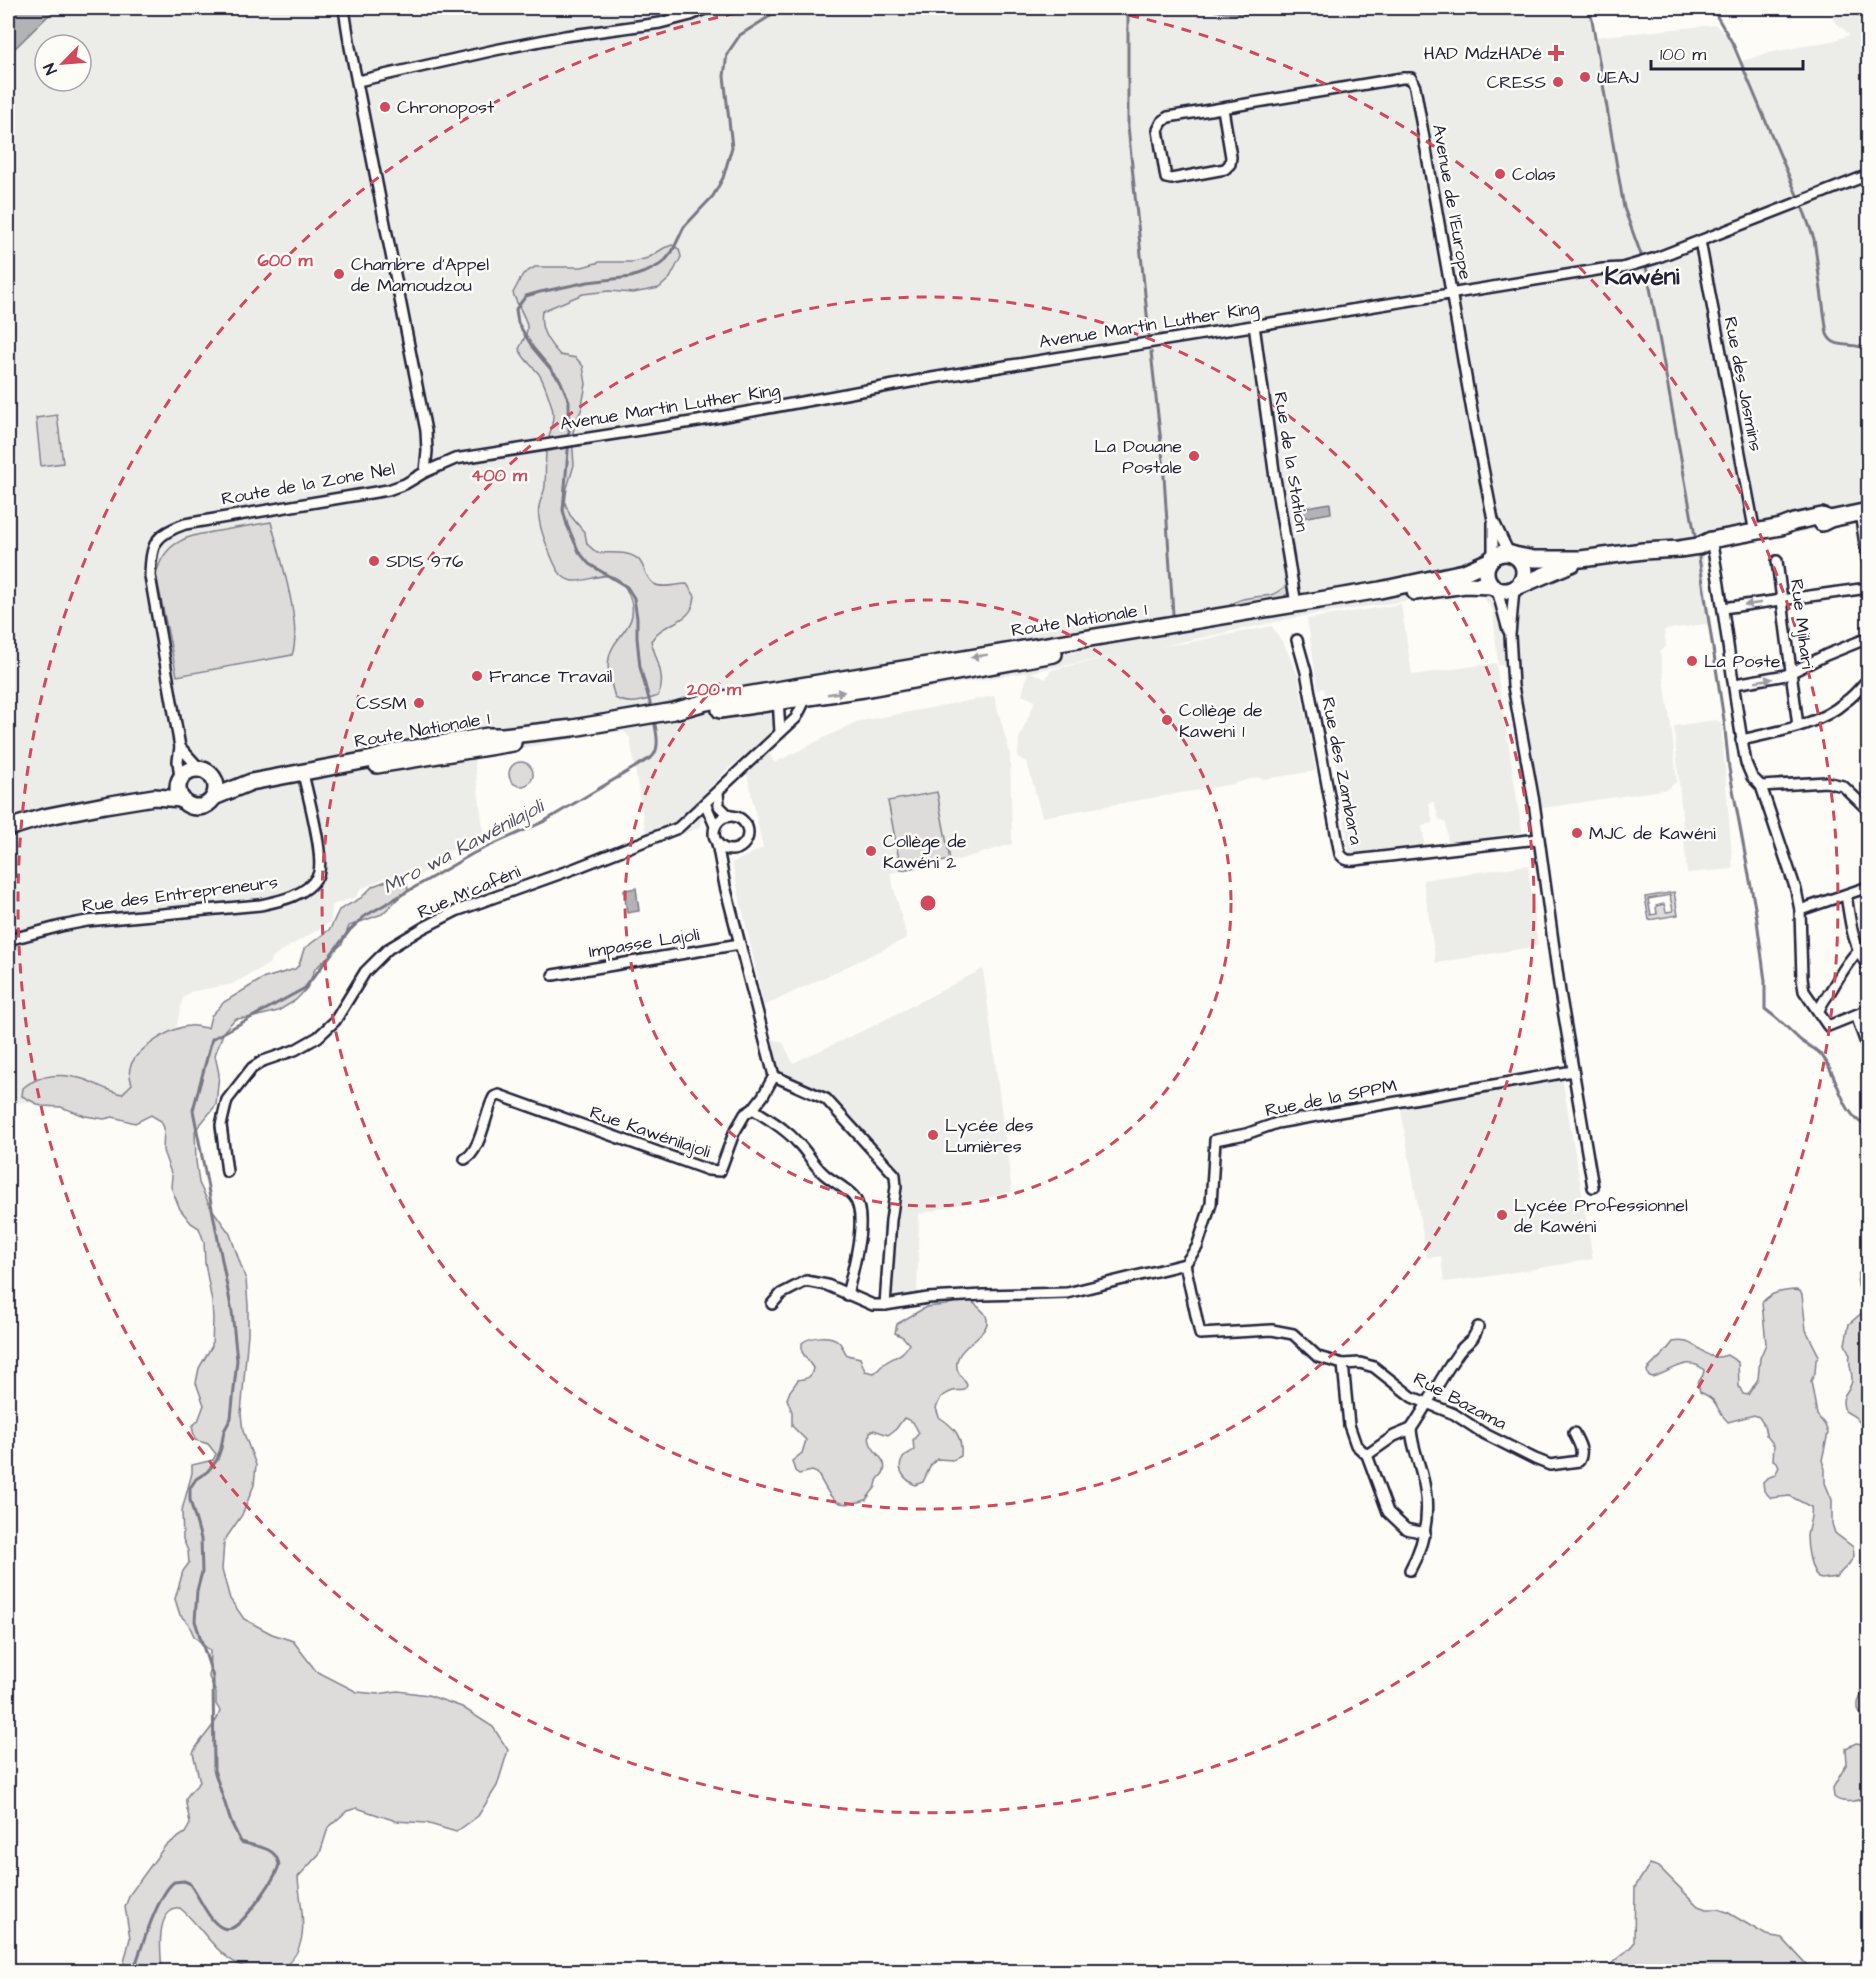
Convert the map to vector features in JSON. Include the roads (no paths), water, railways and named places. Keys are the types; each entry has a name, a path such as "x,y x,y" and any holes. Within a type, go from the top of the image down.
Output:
{"main road":[{"path":"1581,560 1504,591 1495,588 1486,574 1491,559 1503,553 1534,559 1581,560 1755,533 1822,516 1830,519 1864,512"},
{"path":"1511,554 1519,559 1524,570 1524,576 1517,587"},
{"name":"Route Nationale 1","path":"8,820 45,817 154,797 182,799 196,807 207,805 214,797 251,782 373,759 397,751 488,736 573,728 668,711 707,712 777,695 1380,590 1464,572 1491,559"},
{"name":"Route Nationale 1","path":"802,691 864,689 1163,633 1462,585 1495,588"},
{"name":"Route Nationale 1","path":"154,797 179,781 188,771 199,768 223,779 251,782"},
{"path":"213,776 217,786 214,797"},
{"path":"179,781 178,789 182,799"},
{"name":"Route Nationale 1","path":"8,828 45,817"}],"street":[{"path":"346,8 344,9 350,47 426,431 427,451 424,472"},
{"path":"357,81 565,36 660,23 691,15 707,8"},
{"name":"Avenue de l’Europe","path":"1222,109 1231,157 1230,164 1225,169 1166,178 1158,130 1168,117 1412,78 1493,520 1491,559"},
{"name":"Avenue Martin Luther King","path":"424,472 454,459 698,421 932,378 1162,340 1638,264 1869,175"},
{"name":"Rue des Jasmins","path":"1700,241 1755,533"},
{"name":"Rue de la Station","path":"1254,325 1275,478 1296,604"},
{"name":"Route de la Zone Nel","path":"179,781 180,747 150,576 151,561 159,536 167,530 184,524 388,490 405,484 424,472"},
{"path":"1864,512 1869,563"},
{"name":"Avenue de l’Europe","path":"1493,520 1511,554"},
{"path":"1704,541 1723,608 1741,740 1752,777 1761,786 1790,870 1800,910 1801,970 1804,991 1828,1026 1869,1010"},
{"name":"Rue Mjihari","path":"1777,561 1798,726"},
{"path":"1517,587 1510,635 1513,686 1534,802 1573,1071 1593,1187"},
{"path":"1495,588 1510,635"},
{"path":"1723,608 1869,588"},
{"path":"1735,684 1780,678 1826,655 1869,638"},
{"name":"Rue des Zambara","path":"1297,640 1306,672 1340,854 1344,858 1348,861 1538,839"},
{"path":"1741,740 1798,726 1824,715 1845,704 1869,680"},
{"path":"802,691 803,704 796,718 705,803 715,826 714,838 722,863 725,886 774,1076 826,1099 895,1175 896,1187 891,1220 885,1305"},
{"path":"777,695 780,732"},
{"path":"180,747 199,768"},
{"name":"Rue des Entrepreneurs","path":"8,940 87,921 281,901 310,886 318,876 320,850 308,772"},
{"path":"1761,786 1826,782 1843,786 1869,810"},
{"path":"717,843 725,850 741,848 748,834 747,828 740,819 729,816 719,806 718,792"},
{"name":"Rue M'caféni","path":"227,1172 221,1125 227,1100 252,1068 263,1060 295,1050 318,1037 335,1021 365,972 388,949 456,911 678,828 705,803"},
{"path":"715,826 723,818 729,816"},
{"path":"722,863 730,850"},
{"path":"1800,910 1869,887"},
{"path":"1846,895 1852,933 1858,951 1869,967"},
{"name":"Impasse Lajoli","path":"553,975 741,944"},
{"path":"1819,1011 1821,1002 1858,951"},
{"path":"1856,1015 1869,1048"},
{"name":"Rue de la SPPM","path":"1185,1264 1197,1247 1211,1204 1215,1140 1246,1134 1277,1123 1573,1071"},
{"name":"Rue Kawénilajoli","path":"465,1159 474,1152 489,1106 494,1097 499,1095 713,1171 720,1171 734,1133 745,1114 753,1109 774,1076"},
{"path":"753,1109 793,1137 823,1173 847,1190 858,1203 860,1217 857,1253 847,1295"},
{"path":"772,1304 781,1294 806,1281 827,1285 873,1305 885,1305 928,1298 1067,1293 1185,1264"},
{"name":"Rue Bazama","path":"1185,1264 1200,1335 1281,1330 1293,1334 1318,1357 1343,1364 1360,1363 1374,1367 1402,1391 1454,1414 1483,1433 1550,1465 1579,1461 1582,1456 1581,1448 1574,1433"},
{"path":"1410,1570 1420,1553 1428,1505 1423,1475 1412,1443 1411,1429 1459,1351 1474,1339 1478,1327"},
{"path":"1343,1364 1349,1425 1356,1445 1367,1455 1388,1512 1406,1529 1425,1533"},
{"path":"1367,1455 1403,1431 1411,1429"}],"waterway":[{"name":"Mro wa Kawénilajoli","path":"652,710 640,667 634,598 627,587 589,564 579,552 567,525 563,510 569,439 569,401 560,380 533,348 518,323 516,309 526,296 588,282 631,277 663,263 672,252 684,227 713,196 723,178 732,147 724,76 727,54 740,35 783,8"},
{"path":"1135,8 1128,16 1128,126 1149,334"},
{"path":"1590,8 1624,208 1647,271 1696,541"},
{"path":"1712,8 1733,44 1814,239 1827,334 1830,339 1840,344 1863,347 1868,350"},
{"path":"1151,352 1163,461 1173,614"},
{"path":"1698,551 1724,720 1729,768 1756,913 1765,981 1765,1009 1800,1040 1820,1054 1829,1066 1846,1105 1852,1114 1868,1127"},
{"name":"Mro wa Kawénilajoli","path":"133,1972 156,1910 174,1882 189,1883 213,1921 223,1928 230,1929 244,1918 259,1899 279,1864 277,1858 269,1850 241,1842 231,1822 214,1770 213,1677 195,1621 197,1591 202,1572 201,1539 190,1500 190,1488 196,1479 207,1472 217,1460 224,1431 231,1418 237,1360 232,1312 193,1110 212,1039 305,988 350,930 365,916 474,853 543,822 652,757 657,744 654,720"}],"place":[{"name":"HAD MdzHADé","path":"1556,53"},
{"name":"UEAJ","path":"1585,77"},
{"name":"CRESS","path":"1558,82"},
{"name":"Chronopost","path":"385,107"},
{"name":"Colas","path":"1500,174"},
{"name":"Chambre d'Appel de Mamoudzou","path":"339,274"},
{"name":"La Douane Postale","path":"1194,456"},
{"name":"SDIS 976","path":"374,561"},
{"name":"La Poste","path":"1692,661"},
{"name":"France Travail","path":"477,676"},
{"name":"CSSM","path":"419,703"},
{"name":"Collège de Kaweni 1","path":"1167,720"},
{"name":"MJC de Kawéni","path":"1577,833"},
{"name":"Collège de Kawéni 2","path":"871,851"},
{"name":"Lycée des Lumières","path":"933,1135"},
{"name":"Lycée Professionnel de Kawéni","path":"1502,1215"}],"district":[{"name":"Kawéni","path":"1642,277"}]}
